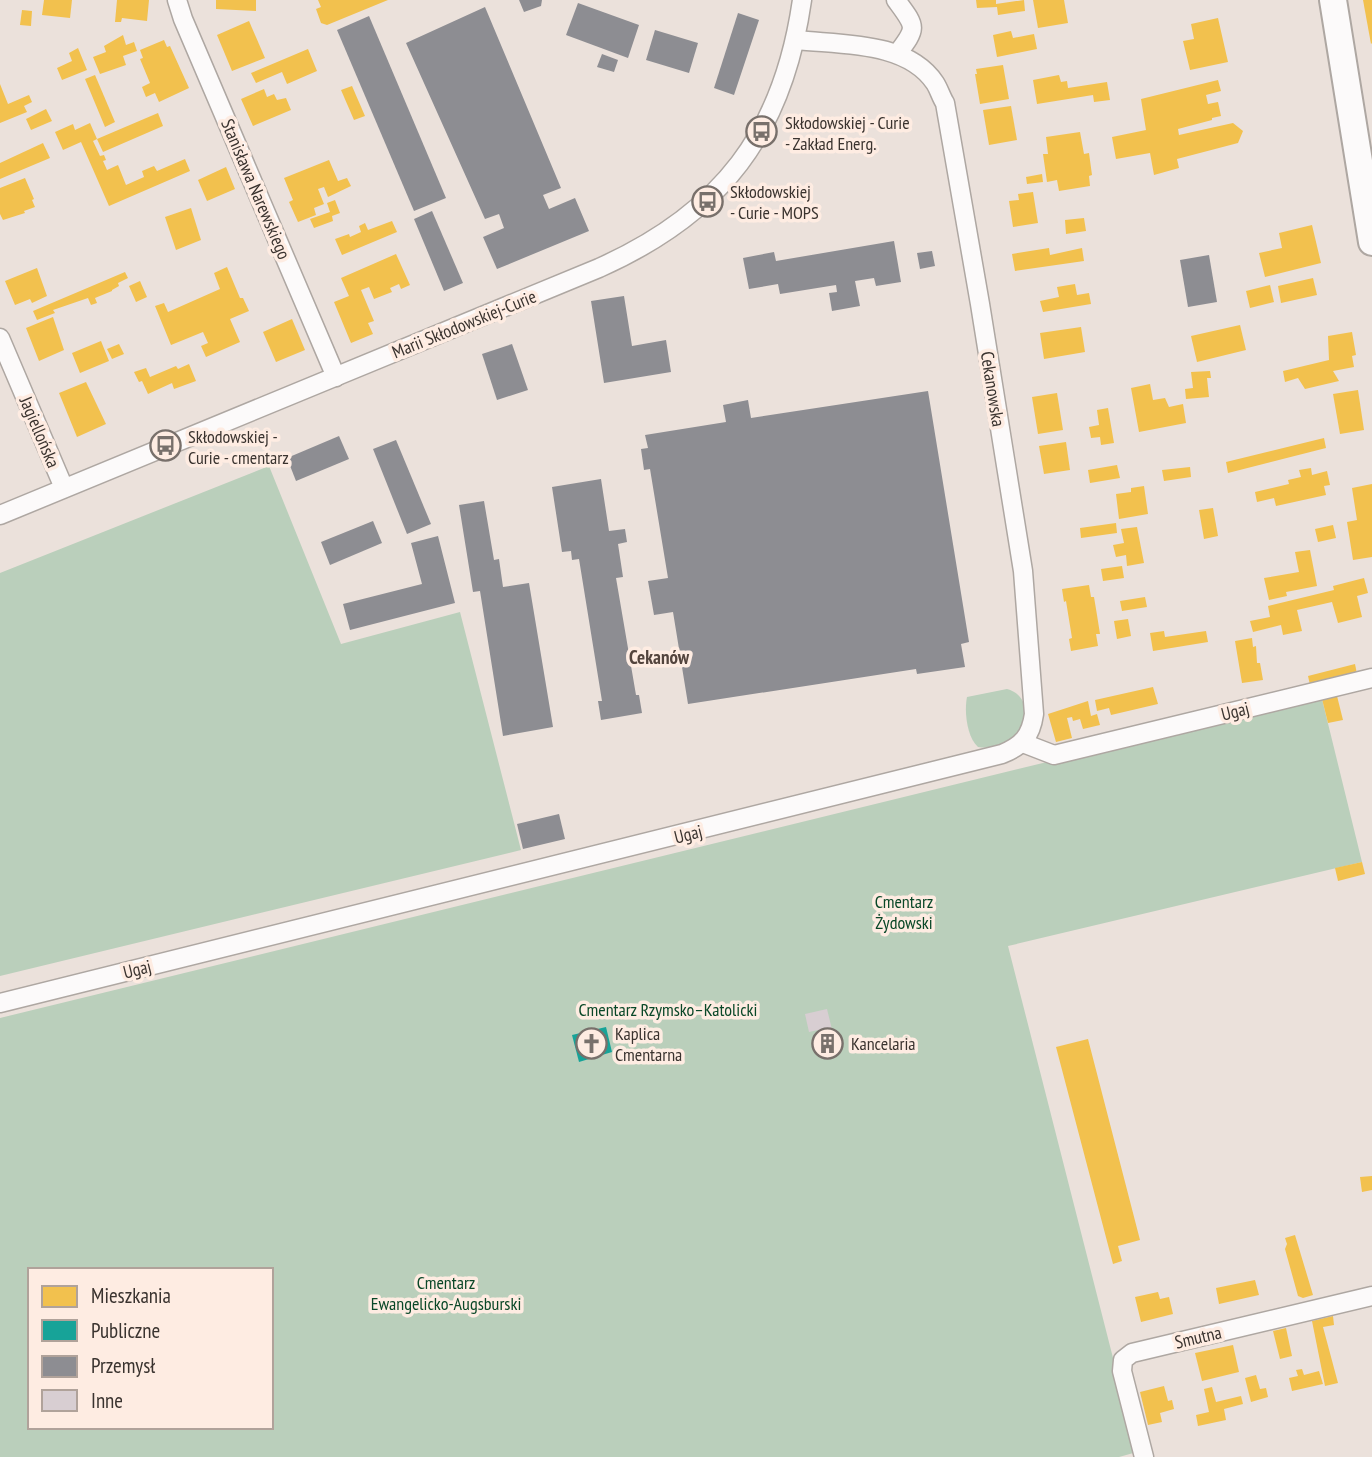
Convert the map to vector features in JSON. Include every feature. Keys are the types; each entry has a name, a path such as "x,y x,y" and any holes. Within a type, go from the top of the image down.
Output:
{"street":[{"name":"Stanisława Narewskiego","path":"177,0 336,377"},
{"name":"Marii Skłodowskiej-Curie","path":"0,515 600,268 637,251 668,232 707,201 758,138 789,67 797,40 802,0"},
{"path":"896,0 910,18 912,26 912,35 897,54"},
{"path":"1333,0 1364,140 1372,242"},
{"name":"Cekanowska","path":"797,40 874,48 897,54 918,65 934,82 944,103 1023,571 1034,714 1023,743"},
{"name":"Jagiellońska","path":"0,338 64,488"},
{"name":"Ugaj","path":"0,1003 810,804 1002,754 1023,743 1054,755 1372,678"},
{"name":"Smutna","path":"1144,1457 1122,1371 1123,1360 1132,1353 1372,1296"}],"green space":[{"path":"269,466 341,644 460,612 521,850 0,976 0,573"},
{"path":"1007,689 1018,695 1024,703 1022,724 1005,742 993,747 978,747 967,724 967,697"},
{"path":"1321,695 1362,862 1008,946 1137,1452 1119,1457 0,1457 0,1018"}],"building: Mieszkania":[{"path":"44,0 72,0 70,18 42,15"},
{"path":"117,0 149,0 147,21 122,18 121,22 115,22"},
{"path":"216,0 256,0 256,11 216,9"},
{"path":"318,0 388,0 327,25 321,23 316,9 321,7"},
{"path":"976,0 996,0 996,4 1024,0 1025,11 998,15 997,7 977,8"},
{"path":"1033,0 1064,0 1068,23 1038,28"},
{"path":"1363,0 1372,0 1371,44"},
{"path":"22,10 32,11 31,26 20,25"},
{"path":"1218,18 1228,62 1190,70 1183,41 1194,39 1191,24"},
{"path":"249,21 265,58 232,71 217,35"},
{"path":"1011,31 1013,38 1034,34 1037,49 997,57 993,35"},
{"path":"123,35 126,45 134,42 137,51 123,56 126,65 100,74 93,57 106,52 104,46"},
{"path":"164,40 167,47 170,46 189,88 159,102 155,93 146,97 142,87 150,83 140,59 143,58 140,50"},
{"path":"78,48 87,70 62,80 57,68 72,61 69,53"},
{"path":"308,49 317,71 287,84 282,72 256,83 251,73"},
{"path":"1003,65 1009,99 980,104 976,69"},
{"path":"95,75 115,122 105,127 85,79"},
{"path":"1059,75 1061,82 1067,81 1068,88 1107,82 1110,100 1094,102 1093,95 1037,104 1033,80"},
{"path":"1218,80 1221,91 1206,95 1208,104 1218,102 1221,116 1178,129 1179,135 1233,123 1243,131 1238,143 1177,159 1179,168 1154,175 1150,153 1116,159 1112,137 1146,130 1141,99"},
{"path":"0,84 8,104 29,95 32,102 24,106 27,112 0,123"},
{"path":"352,86 365,116 354,120 341,90"},
{"path":"264,89 267,97 274,94 277,100 286,98 291,110 253,126 241,99"},
{"path":"1011,106 1017,140 989,145 983,110"},
{"path":"46,109 52,121 31,130 26,119"},
{"path":"158,113 163,126 103,152 97,139"},
{"path":"90,123 97,139 93,141 100,156 104,155 106,160 103,161 107,170 118,165 126,185 144,177 142,171 154,166 157,171 185,159 190,171 109,206 81,142 63,150 55,132 73,124 75,130"},
{"path":"1080,132 1084,154 1089,153 1092,175 1089,176 1090,186 1059,191 1057,180 1047,182 1043,154 1048,154 1046,137"},
{"path":"43,143 50,158 0,179 0,163"},
{"path":"329,160 338,181 347,178 351,186 328,197 324,187 318,189 324,204 314,208 316,215 298,222 289,202 293,200 284,178"},
{"path":"226,167 235,189 207,201 198,180"},
{"path":"1042,174 1043,182 1027,184 1026,177"},
{"path":"25,178 35,207 3,220 0,214 0,188"},
{"path":"1033,192 1038,223 1013,227 1009,201 1019,200 1018,194"},
{"path":"335,200 340,213 332,216 333,221 314,228 310,219 330,212 327,203"},
{"path":"191,208 201,240 176,250 165,217"},
{"path":"1084,218 1086,231 1066,234 1065,220"},
{"path":"392,221 397,232 342,255 335,239 361,232 359,226 365,223 368,230"},
{"path":"1312,225 1321,263 1265,277 1259,253 1282,248 1279,233"},
{"path":"1049,248 1050,255 1082,248 1084,261 1015,271 1012,254"},
{"path":"396,254 410,285 401,289 399,284 390,288 392,292 374,299 369,287 361,290 374,321 368,323 373,334 351,343 334,302 349,296 341,278"},
{"path":"227,267 240,298 243,298 249,311 230,319 240,342 206,357 201,346 208,343 203,332 171,345 155,306 164,303 168,312 220,289 214,273"},
{"path":"37,268 47,296 32,303 30,299 15,305 5,281"},
{"path":"125,272 128,278 118,283 119,286 112,291 95,298 97,303 91,305 88,298 53,310 55,313 37,320 33,311"},
{"path":"1313,278 1317,295 1281,303 1278,286"},
{"path":"140,281 147,297 136,302 129,286"},
{"path":"1075,284 1077,295 1089,293 1091,304 1043,312 1040,301 1059,297 1057,287"},
{"path":"1270,285 1274,302 1250,308 1246,291"},
{"path":"53,317 64,350 39,361 26,328"},
{"path":"292,319 305,350 276,362 263,332"},
{"path":"1240,325 1246,350 1197,362 1191,336"},
{"path":"1081,327 1085,352 1044,359 1040,333"},
{"path":"1352,332 1356,355 1352,356 1354,367 1333,371 1339,381 1305,389 1298,378 1285,382 1283,371 1329,360 1328,336"},
{"path":"101,341 109,361 80,373 72,353"},
{"path":"119,344 124,354 112,359 107,349"},
{"path":"189,364 196,381 174,389 172,383 148,394 134,372 146,368 150,377 176,366 178,369"},
{"path":"1210,371 1211,378 1207,378 1209,397 1186,399 1185,389 1193,388 1191,372"},
{"path":"86,382 106,424 77,437 59,393"},
{"path":"1150,384 1153,400 1165,398 1169,407 1183,404 1186,423 1139,432 1131,388"},
{"path":"1358,390 1364,430 1340,434 1333,394"},
{"path":"1057,393 1063,430 1038,434 1032,397"},
{"path":"1108,408 1114,443 1101,445 1100,437 1091,438 1089,427 1099,425 1097,410"},
{"path":"1324,438 1326,448 1228,473 1226,462"},
{"path":"1066,442 1070,470 1044,474 1039,446"},
{"path":"1117,465 1120,478 1090,483 1088,470"},
{"path":"1190,467 1191,477 1164,481 1162,470"},
{"path":"1311,468 1312,475 1327,471 1330,485 1324,486 1326,495 1276,506 1274,498 1257,502 1255,492 1289,484 1288,480 1301,477 1299,470"},
{"path":"1372,484 1372,557 1353,560 1347,522 1357,520 1352,488"},
{"path":"1144,486 1148,514 1119,519 1116,494 1131,492 1131,488"},
{"path":"1213,508 1218,536 1204,539 1199,510"},
{"path":"1116,523 1117,533 1081,538 1080,528"},
{"path":"1333,525 1336,538 1318,542 1315,529"},
{"path":"1137,527 1144,563 1127,566 1126,555 1116,557 1113,545 1124,543 1121,529"},
{"path":"1310,550 1317,586 1286,592 1287,596 1269,600 1264,578 1299,572 1295,552"},
{"path":"1122,566 1124,578 1103,581 1101,569"},
{"path":"1364,578 1368,593 1357,596 1362,617 1338,623 1332,602 1297,610 1302,631 1283,635 1281,625 1253,632 1250,621 1270,617 1268,606 1334,590 1333,586"},
{"path":"1089,585 1091,597 1094,597 1100,634 1096,634 1098,646 1071,651 1069,639 1072,638 1062,589"},
{"path":"1145,597 1147,607 1122,611 1120,601"},
{"path":"1128,619 1131,636 1117,639 1114,621"},
{"path":"1164,631 1165,637 1206,631 1208,642 1153,651 1150,633"},
{"path":"1252,638 1263,680 1242,683 1235,641"},
{"path":"1355,664 1357,674 1310,685 1308,676"},
{"path":"1153,687 1158,704 1111,715 1109,708 1097,711 1095,700"},
{"path":"1336,692 1343,720 1328,723 1321,695"},
{"path":"1088,701 1091,716 1097,714 1100,725 1083,729 1080,719 1073,721 1072,717 1067,718 1072,738 1056,742 1048,714"},
{"path":"1362,862 1365,874 1338,881 1335,868"},
{"path":"1088,1039 1140,1240 1118,1246 1122,1261 1113,1264 1056,1047"},
{"path":"1372,1176 1372,1190 1362,1192 1360,1177"},
{"path":"1295,1235 1313,1295 1303,1298 1298,1296 1285,1249 1285,1238"},
{"path":"1255,1280 1259,1295 1219,1304 1216,1288"},
{"path":"1158,1292 1160,1299 1169,1297 1173,1314 1141,1322 1135,1297"},
{"path":"1333,1316 1334,1325 1323,1327 1338,1383 1325,1386 1312,1321"},
{"path":"1286,1328 1292,1356 1280,1359 1273,1331"},
{"path":"1233,1345 1239,1372 1202,1381 1195,1353"},
{"path":"1302,1369 1304,1375 1319,1371 1323,1384 1292,1391 1289,1378 1298,1376 1296,1370"},
{"path":"1256,1375 1260,1389 1266,1388 1268,1397 1251,1402 1245,1378"},
{"path":"1164,1386 1168,1401 1172,1400 1174,1409 1160,1413 1162,1422 1148,1425 1140,1392"},
{"path":"1212,1387 1216,1402 1241,1396 1243,1404 1224,1409 1226,1420 1198,1426 1196,1415 1209,1412 1204,1389"}],"building: Publiczne":[{"name":"Kaplica Cmentarna","path":"606,1027 612,1052 579,1062 572,1035"}],"building: Przemysł":[{"path":"519,0 542,0 541,6 524,12"},
{"path":"578,3 639,25 628,58 566,35"},
{"path":"485,7 561,188 543,195 549,209 575,198 589,231 497,269 483,237 504,228 499,214 485,219 406,43"},
{"path":"738,13 759,20 734,95 714,88"},
{"path":"369,16 446,198 414,211 337,30"},
{"path":"655,30 698,43 689,73 646,60"},
{"path":"602,54 618,60 614,72 597,67"},
{"path":"432,211 463,283 444,291 414,219"},
{"path":"894,241 901,282 876,286 874,278 855,281 860,306 832,311 829,293 837,292 836,285 780,294 778,284 749,289 743,258 774,252 776,261"},
{"path":"932,251 935,266 920,269 917,253"},
{"path":"1209,255 1217,302 1188,307 1180,260"},
{"path":"624,296 632,346 666,340 671,372 604,383 591,301"},
{"path":"512,344 528,390 497,400 482,354"},
{"path":"928,391 969,642 961,644 965,667 917,674 916,669 688,704 673,612 654,615 648,581 668,578 650,469 644,470 641,449 648,448 645,435 726,422 723,405 748,400 751,418"},
{"path":"339,436 349,459 296,481 287,458"},
{"path":"396,440 431,524 407,534 373,449"},
{"path":"601,479 609,531 625,529 627,542 618,544 623,577 616,578 636,695 639,695 642,713 601,720 598,701 602,701 579,559 572,560 571,551 562,552 552,487"},
{"path":"484,501 494,560 499,559 503,587 529,583 553,727 503,736 480,591 473,592 459,505"},
{"path":"373,521 382,543 330,565 321,542"},
{"path":"438,536 455,603 350,630 343,604 422,584 411,543"},
{"path":"559,814 565,839 523,849 517,824"}],"building: Inne":[{"name":"Kancelaria","path":"827,1009 838,1054 824,1057 818,1030 809,1032 805,1014"}],"place":[{"name":"Skłodowskiej - Curie - Zakład Energ.","path":"762,132"},
{"name":"Skłodowskiej - Curie - MOPS","path":"707,201"},
{"name":"Skłodowskiej - Curie - cmentarz","path":"165,446"},
{"name":"Kaplica Cmentarna","path":"592,1043"},
{"name":"Kancelaria","path":"828,1043"}],"district":[{"name":"Cekanów","path":"659,657"}],"park label":[{"name":"Cmentarz Żydowski","path":"904,911"},
{"name":"Cmentarz Rzymsko–Katolicki","path":"668,1009"},
{"name":"Cmentarz Ewangelicko-Augsburski","path":"446,1292"}]}
